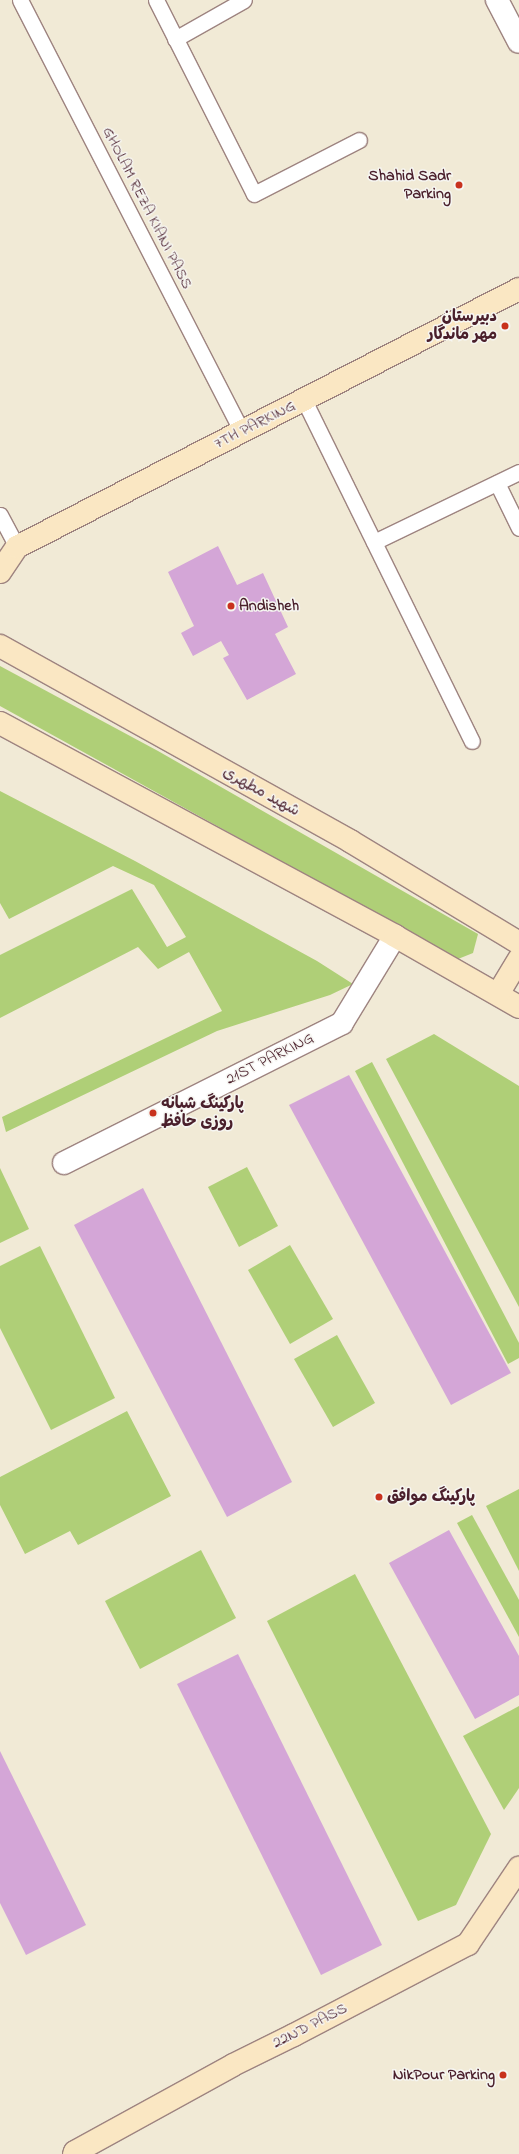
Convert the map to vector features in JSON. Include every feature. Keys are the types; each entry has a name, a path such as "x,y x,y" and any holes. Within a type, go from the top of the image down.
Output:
{"main road":[{"name":"7TH PARKING","path":"0,572 17,547 519,289"},
{"name":"شهید مطهری","path":"0,646 350,841 519,943"},
{"path":"0,723 395,936 519,1007"},
{"path":"498,994 519,959"},
{"name":"22ND PASS","path":"74,2154 74,2152 233,2065 294,2035 468,1944 519,1868"}],"street":[{"path":"497,0 519,42"},
{"name":"21ST PARKING","path":"64,1163 342,1023 395,936"}],"lane":[{"name":"GHOLAM REZA KIANI PASS","path":"20,0 242,432"},
{"path":"156,0 254,194 359,140"},
{"path":"176,39 244,0"},
{"path":"304,400 472,741"},
{"path":"374,542 519,472"},
{"path":"497,482 519,528"},
{"path":"0,515 17,547"}],"green space":[{"path":"0,666 158,751 478,934 473,953 458,959 0,706"},
{"path":"0,791 135,861 317,961 353,984 330,995 217,1031 6,1132 2,1117 222,1011 189,952 158,969 138,947 0,1018 0,955 132,889 167,947 186,937 154,885 113,866 9,919 0,903"},
{"path":"434,1034 519,1086 519,1307 386,1059"},
{"path":"372,1062 519,1343 519,1358 508,1364 355,1071"},
{"path":"247,1167 278,1226 239,1247 208,1187"},
{"path":"0,1168 29,1229 0,1243"},
{"path":"290,1245 333,1319 290,1344 248,1270"},
{"path":"40,1246 115,1398 51,1430 0,1328 0,1266"},
{"path":"337,1335 375,1403 333,1427 294,1359"},
{"path":"127,1411 171,1496 78,1545 70,1531 25,1554 0,1505 0,1477"},
{"path":"519,1489 519,1571 486,1506"},
{"path":"472,1515 519,1600 519,1637 457,1523"},
{"path":"201,1550 236,1618 140,1669 105,1601"},
{"path":"355,1574 491,1834 456,1905 418,1921 267,1621"},
{"path":"519,1706 519,1788 504,1810 463,1736"}],"building":[{"name":"Andisheh","path":"218,546 237,585 263,573 288,627 275,634 296,674 247,700 223,658 229,655 221,641 193,656 181,633 194,626 168,572"},
{"path":"349,1075 511,1373 451,1405 289,1105"},
{"path":"143,1188 292,1482 227,1517 74,1225"},
{"path":"449,1530 519,1656 519,1695 475,1719 389,1563"},
{"path":"238,1654 382,1945 321,1975 177,1684"},
{"path":"0,1751 86,1925 26,1955 0,1903"}],"place":[{"name":"Shahid Sadr Parking","path":"459,185"},
{"name":"دبیرستان مهر ماندگار","path":"505,326"},
{"name":"Andisheh","path":"231,606"},
{"name":"پارکینگ شبانه روزی حافظ","path":"153,1113"},
{"name":"پارکینگ موافق","path":"379,1497"},
{"name":"NikPour Parking","path":"503,2075"}]}
